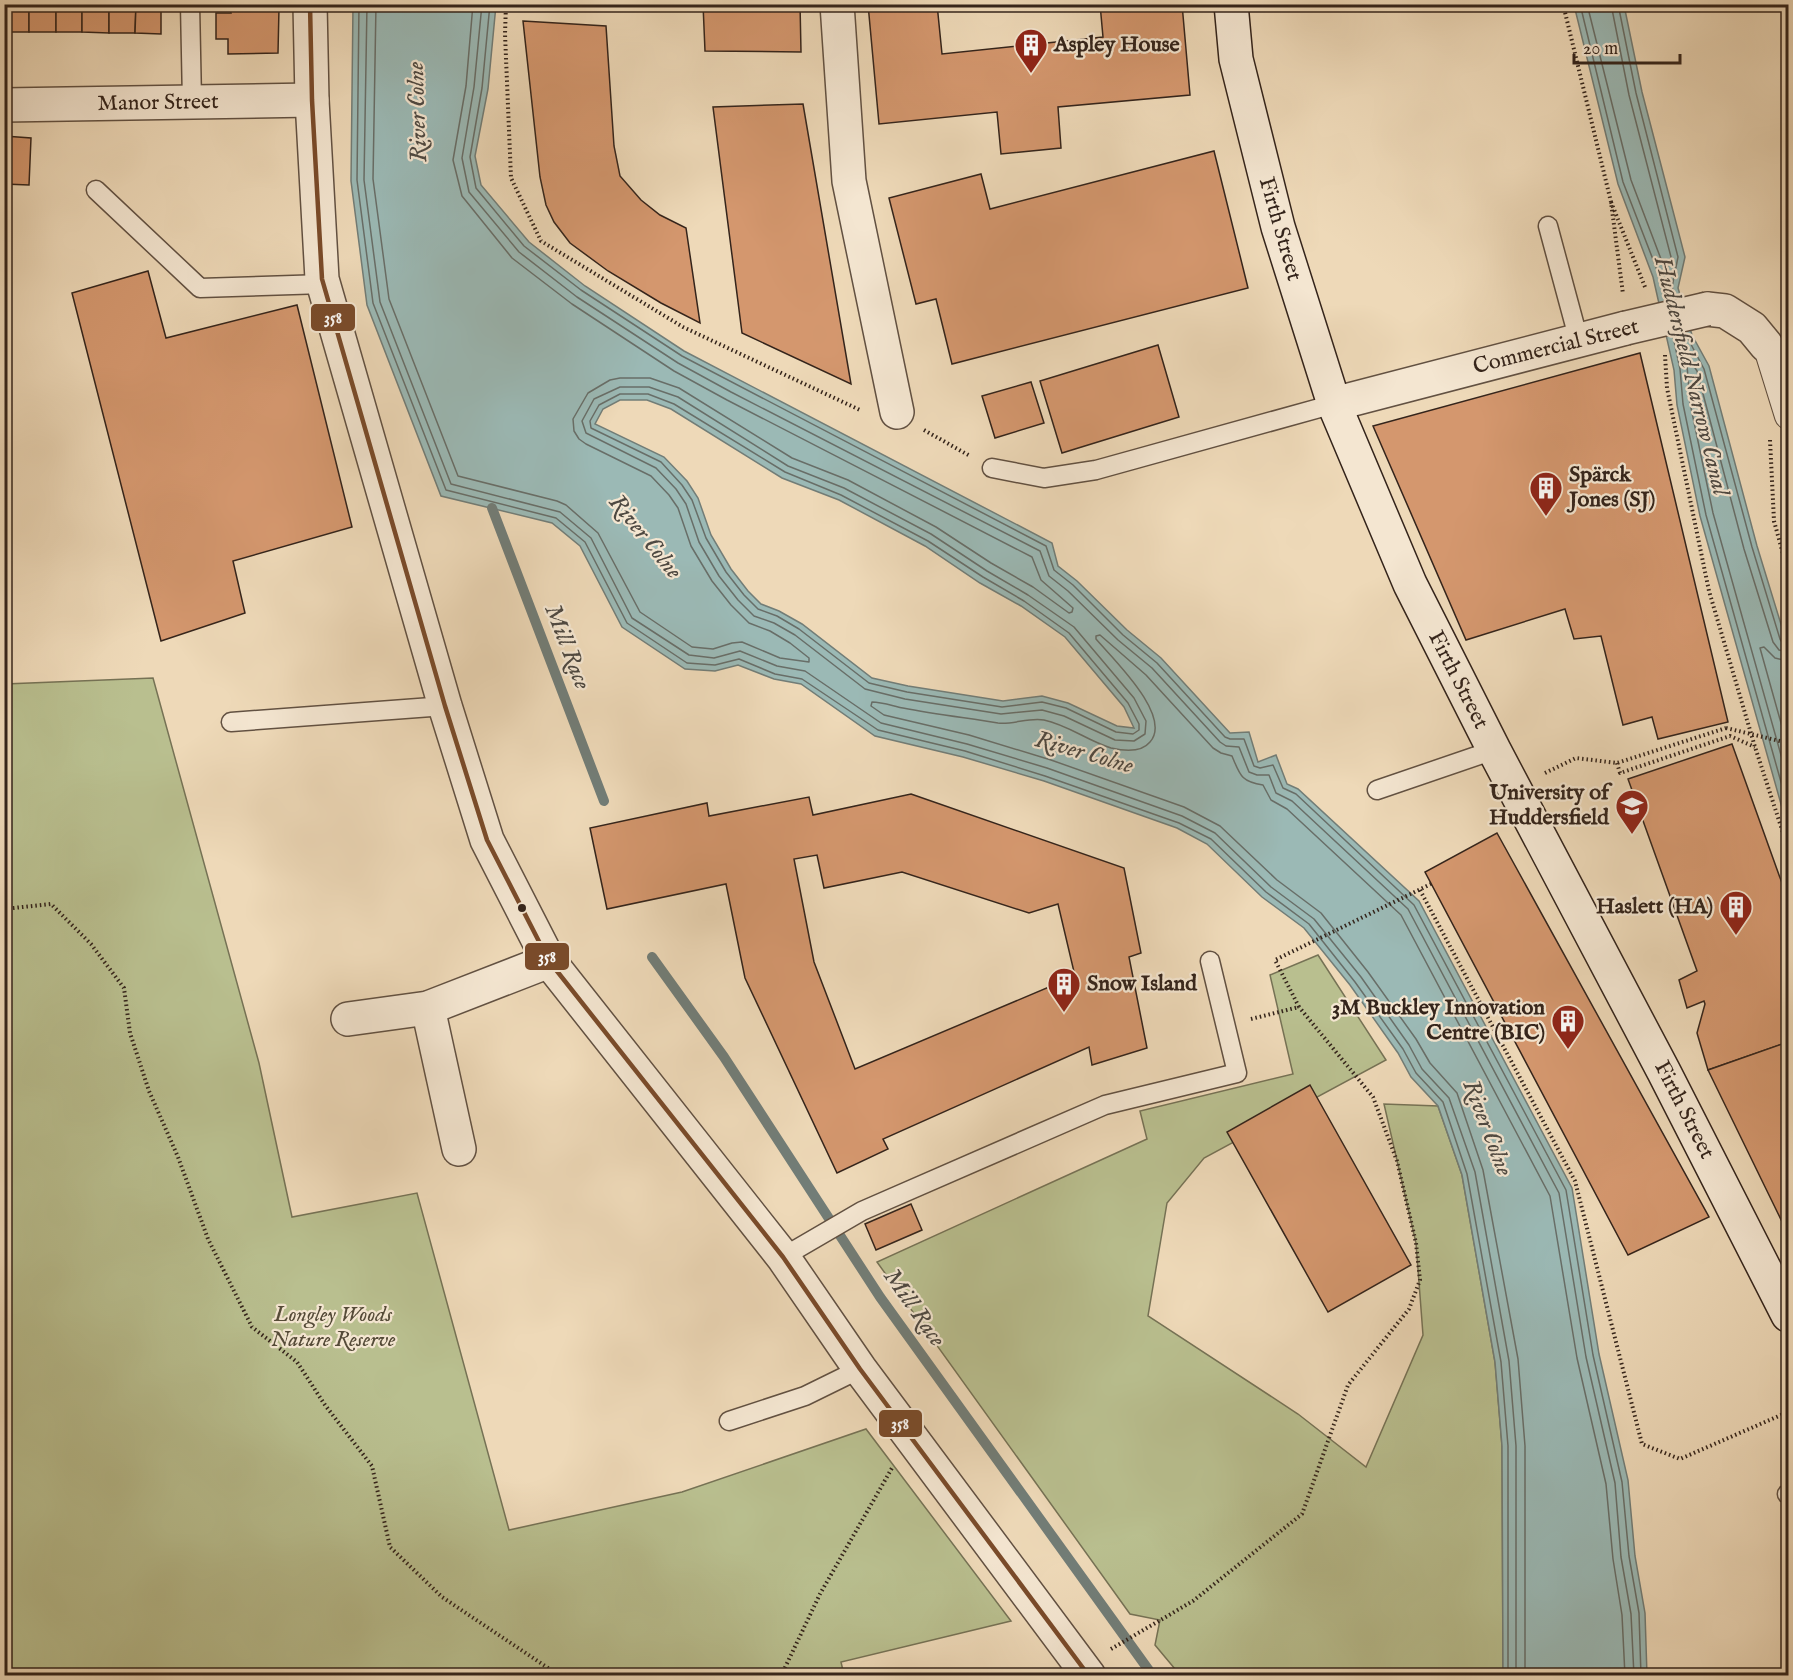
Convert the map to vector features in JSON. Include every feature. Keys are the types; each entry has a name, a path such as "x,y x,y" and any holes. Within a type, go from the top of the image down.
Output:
{"street":[{"path":"310,4 312,100 324,284 487,840 549,961 783,1257 860,1369 1089,1676"},
{"path":"837,4 849,182 883,414"},
{"name":"Firth Street","path":"1231,4 1236,59 1278,228 1334,404 1410,584 1788,1315"},
{"name":"Manor Street","path":"4,105 312,100"},
{"name":"Commercial Street","path":"1334,404 1579,340 1625,317 1707,309 1725,310 1752,328 1766,345 1780,423"},
{"path":"348,1019 428,1008 549,961"},
{"path":"428,1008 459,1149"}],"lane":[{"path":"190,4 192,102"},
{"path":"96,190 200,288 324,284"},
{"path":"1548,226 1579,340"},
{"path":"992,468 1044,478 1096,470 1334,404"},
{"path":"231,722 446,706"},
{"path":"1377,790 1494,750"},
{"path":"783,1257 862,1210 1105,1105 1237,1073 1210,961"},
{"path":"729,1421 805,1396 860,1369"}],"path":[{"path":"506,4 505,34 511,178 541,241 683,327 938,439 992,468"},
{"path":"1563,4 1611,202 1625,317"},
{"path":"1667,388 1709,591 1755,747 1788,848"},
{"path":"1780,423 1770,440 1774,521 1788,572"},
{"path":"1515,789 1576,759 1617,763 1726,728 1788,743"},
{"path":"1617,763 1620,773 1730,736 1755,747"},
{"path":"1114,1647 1193,1601 1302,1514 1348,1385 1409,1310 1420,1280 1416,1243 1397,1161 1373,1097 1299,1006 1275,960 1431,884"},
{"path":"1420,890 1575,1181 1642,1444 1680,1459 1788,1412"},
{"path":"4,909 51,904 92,944 124,988 130,1033 149,1091 178,1157 208,1239 252,1327 297,1362 325,1405 372,1466 390,1547 442,1597 560,1676"},
{"path":"1225,1026 1299,1006"},
{"path":"781,1676 820,1594 911,1437"}],"green space":[{"name":"Longley Woods Nature Reserve","path":"153,678 259,1063 292,1217 417,1193 509,1530 682,1492 866,1429 1011,1621 841,1662 844,1675 5,1675 5,684"},
{"path":"1318,955 1386,1060 1204,1158 1167,1203 1148,1316 1298,1414 1366,1467 1423,1335 1416,1243 1384,1104 1438,1106 1462,1175 1495,1362 1502,1446 1503,1675 1180,1675 1155,1645 1160,1620 1130,1614 877,1262 1147,1139 1140,1111 1293,1074 1270,975"}],"water":[{"name":"River Colne","path":"353,5 496,5 488,89 475,156 481,185 529,242 585,286 684,351 1052,543 1058,566 1161,658 1230,733 1249,732 1258,762 1276,755 1287,784 1298,789 1419,901 1572,1188 1599,1354 1628,1480 1635,1556 1645,1613 1647,1675 1503,1675 1502,1446 1495,1362 1462,1175 1438,1106 1411,1077 1398,1053 1350,985 1304,928 1262,897 1207,844 1177,828 1044,781 963,757 875,736 801,684 774,679 738,665 715,671 685,669 622,627 580,546 552,523 441,496 367,305 351,181","holes":["620,400 647,400 671,409 782,478 839,500 925,546 980,583 1021,606 1065,637 1124,707 1134,728 1117,726 1068,703 1042,696 1003,701 872,678 802,624 761,604 731,569 711,535 698,498 687,481 664,457 595,424 603,409"]},
{"name":"Huddersfield Narrow Canal","path":"1574,5 1624,5 1642,92 1685,257 1678,288 1692,335 1709,366 1757,546 1788,647 1788,829 1700,516 1677,405 1674,370 1653,277 1618,184"}],"building":[{"path":"4,4 29,4 29,32 4,32"},
{"path":"29,4 56,4 56,32 29,32"},
{"path":"56,4 82,4 82,32 56,32"},
{"path":"82,4 109,4 109,33 82,32"},
{"path":"109,4 136,4 135,33 109,33"},
{"path":"136,4 161,4 161,34 135,33"},
{"path":"230,4 279,4 279,8 230,8"},
{"path":"703,4 800,4 801,52 705,51"},
{"name":"Aspley House","path":"868,4 937,4 942,54 1103,37 1100,4 1182,4 1190,95 1058,107 1061,148 1001,154 997,112 879,124"},
{"path":"230,8 279,8 278,53 228,54 228,39 216,39 216,13 231,13"},
{"path":"523,21 606,26 614,146 620,176 641,200 660,215 686,228 700,323 608,271 570,243 554,222 546,205 540,177"},
{"path":"803,104 851,384 742,333 713,107"},
{"path":"4,136 31,138 29,185 4,184"},
{"path":"1214,151 1248,288 952,364 936,299 916,304 889,198 981,174 990,209"},
{"path":"148,271 166,338 297,305 352,527 233,561 245,613 161,641 72,293"},
{"path":"1158,345 1179,417 1062,453 1040,381"},
{"name":"Spärck Jones (SJ)","path":"1640,353 1728,722 1658,739 1652,717 1623,725 1601,636 1574,639 1565,609 1466,640 1373,426"},
{"path":"1031,382 1044,423 995,438 982,396"},
{"name":"Haslett (HA)","path":"1732,744 1788,900 1788,1042 1708,1070 1697,1033 1705,1004 1704,1001 1687,1008 1679,980 1697,971 1628,779"},
{"name":"Snow Island","path":"911,794 1124,868 1141,953 1129,957 1147,1048 1092,1065 1089,1047 883,1139 888,1149 837,1173 745,978 726,884 607,909 590,828 707,803 709,816 809,797 813,815","holes":["817,855 824,888 902,872 1029,913 1058,904 1075,976 855,1069 814,962 794,859"]},
{"name":"3M Buckley Innovation Centre (BIC)","path":"1497,833 1709,1217 1628,1255 1425,872"},
{"path":"1788,1042 1788,1234 1708,1070"},
{"path":"1310,1085 1411,1265 1328,1312 1227,1132"},
{"path":"911,1204 922,1230 876,1250 865,1224"}],"waterway":[{"name":"Mill Race","path":"492,508 604,801"},
{"name":"Mill Race","path":"652,957 724,1057 880,1297 1153,1676"}],"transit line":[{"name":"358","path":"310,4 312,100 322,279 445,706 487,840 549,961 783,1257 860,1369 1089,1676"}],"place":[{"name":"Aspley House","path":"1031,74"},
{"name":"Spärck Jones (SJ)","path":"1546,517"},
{"name":"University of Huddersfield","path":"1632,835"},
{"name":"Haslett (HA)","path":"1736,936"},
{"name":"Snow Island","path":"1064,1013"},
{"name":"3M Buckley Innovation Centre (BIC)","path":"1568,1050"}]}
